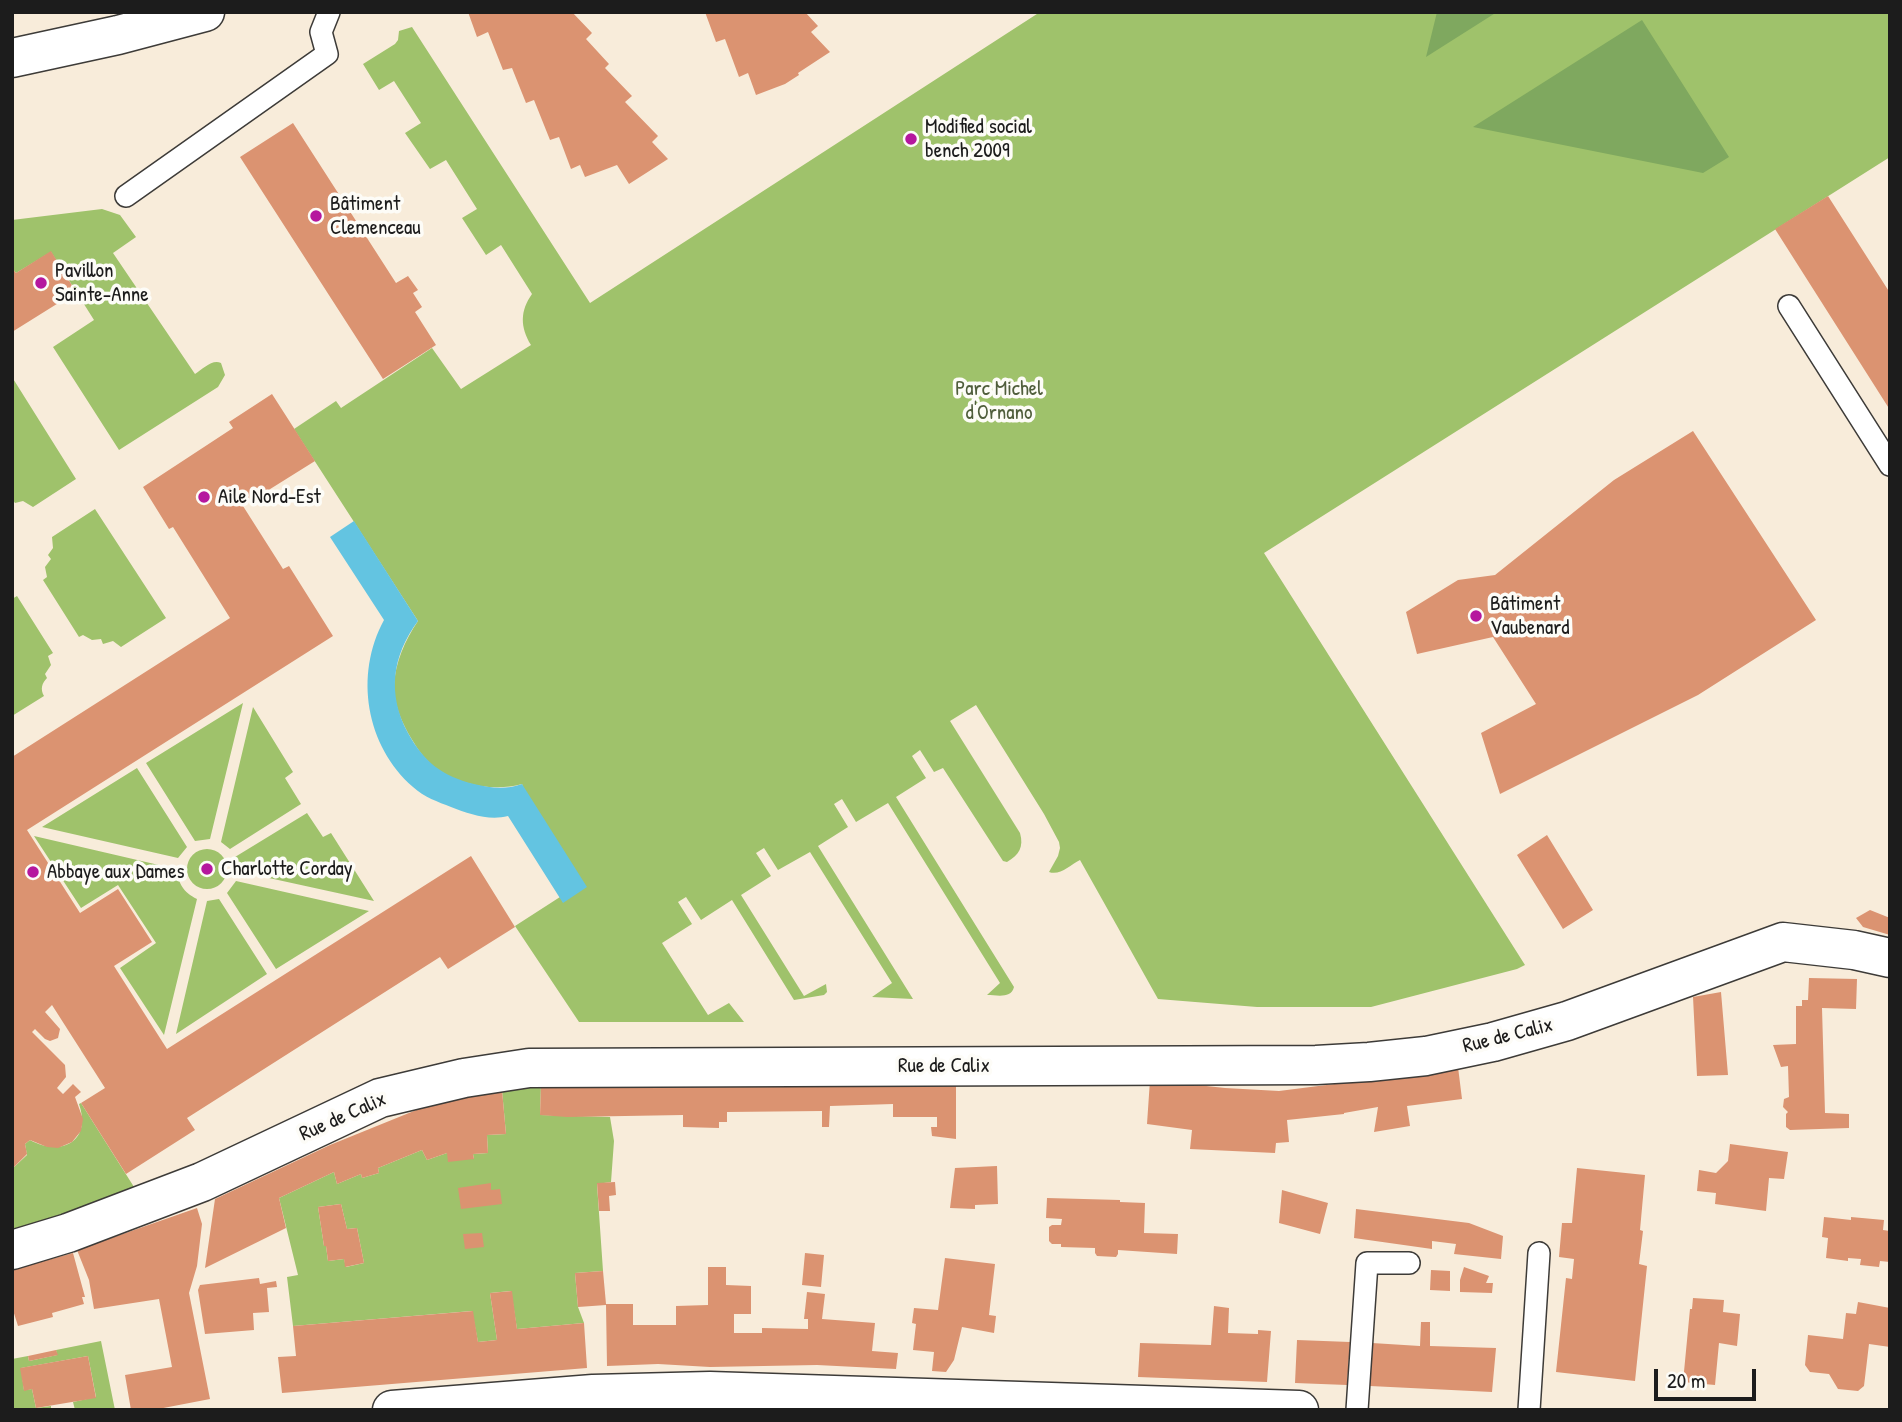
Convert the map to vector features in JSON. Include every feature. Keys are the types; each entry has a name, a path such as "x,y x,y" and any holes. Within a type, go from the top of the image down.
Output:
{"street":[{"path":"12,58 118,35 205,12"},
{"path":"1783,942 1812,915"},
{"name":"Rue de Calix","path":"12,1250 68,1233 202,1182 380,1098 464,1078 529,1068 1316,1065 1369,1062 1426,1056 1493,1042 1567,1021 1783,942 1854,950 1890,958"},
{"path":"392,1410 593,1394 710,1391 875,1403 1298,1410"}],"lane":[{"path":"125,196 327,54 321,33 329,12"},
{"path":"1789,306 1890,466"},
{"path":"1529,1410 1539,1253"},
{"path":"1356,1410 1367,1263 1409,1263"}],"green space":[{"name":"Parc Michel d'Ornano","path":"1040,12 1890,12 1890,157 1264,553 1525,965 1371,1007 1257,1007 1158,999 1080,860 1061,871 1049,872 1058,856 1059,842 976,705 950,721 1020,833 1021,846 1015,856 1007,862 1003,861 943,768 934,772 920,750 912,756 926,778 896,797 1014,987 1010,993 1003,996 987,995 1000,983 888,803 856,822 842,799 834,804 848,827 818,846 913,999 872,997 892,983 810,852 778,870 764,848 756,853 771,876 741,895 804,996 826,984 827,992 824,995 794,1000 732,900 701,920 686,897 678,902 692,924 662,943 708,1015 729,1003 744,1022 579,1022 515,926 560,897 563,902 522,784 488,787 454,778 434,767 413,742 398,710 394,686 402,652 418,621 294,429 336,401 341,408 432,348 461,389 531,345 523,319 525,307 532,294 501,245 486,255 462,218 477,209 446,160 430,169 405,133 421,123 394,81 379,90 363,64 395,44 399,31 412,27 590,303"},
{"path":"1437,12 1497,12 1426,57"},
{"path":"1642,20 1729,157 1703,173 1473,127"},
{"path":"102,209 120,215 136,237 113,253 195,374 218,362 221,363 225,375 218,387 119,450 53,347 94,320 51,252 16,273 12,268 12,220"},
{"path":"12,377 76,479 33,507 23,501 15,503 12,499"},
{"path":"95,509 166,618 121,647 113,641 103,644 101,639 92,640 83,635 79,637 43,580 47,577 45,567 51,559 48,555 53,548 52,537"},
{"path":"17,596 53,653 48,656 51,665 42,686 44,696 12,716 12,599"},
{"path":"243,703 210,839 195,841 146,763"},
{"path":"253,707 293,772 285,778 301,804 230,849 221,842"},
{"path":"137,768 187,847 178,858 42,827"},
{"path":"307,813 323,837 331,833 374,901 237,871 235,857"},
{"path":"34,836 176,869 182,887 197,899 164,1035 120,968 156,943 118,885 81,908"},
{"path":"207,849 215,850 221,855 226,861 226,877 221,883 215,888 207,889 199,888 193,883 188,877 187,869 188,861 193,855 199,850"},
{"path":"236,881 369,911 276,969 227,893"},
{"path":"219,899 267,974 176,1034 207,901"},
{"path":"541,1085 540,1115 610,1117 614,1141 611,1182 597,1184 603,1271 575,1273 578,1307 584,1323 517,1329 511,1291 490,1293 497,1340 478,1342 472,1311 293,1326 287,1277 298,1275 279,1198 334,1172 337,1184 361,1174 362,1178 379,1173 378,1168 422,1150 427,1160 447,1153 474,1159 473,1154 488,1153 487,1135 506,1134 502,1090","holes":["341,1204 347,1229 357,1228 364,1263 346,1267 344,1259 328,1261 318,1207"]},
{"path":"81,1103 134,1187 60,1217 12,1229 12,1169 27,1155 25,1144 30,1140 53,1147 71,1143 81,1128"},
{"path":"101,1341 115,1410 75,1410 73,1402 96,1397 88,1356 21,1368 24,1390 32,1389 36,1408 51,1406 51,1410 12,1410 12,1359 28,1356 29,1361 57,1355 56,1350"}],"water":[{"path":"354,521 418,621 403,648 395,675 397,704 408,733 427,760 452,777 492,787 522,784 587,887 563,903 508,816 479,816 426,796 397,770 384,751 375,731 368,686 369,664 384,620 330,537"}],"building":[{"path":"468,12 572,12 592,33 586,39 609,64 605,68 632,96 625,102 658,136 652,142 668,159 629,184 617,165 585,177 580,165 571,169 559,137 550,140 534,100 526,103 512,68 503,70 488,32 477,37"},
{"path":"705,12 805,12 818,26 811,32 830,52 785,84 756,95 748,73 739,77 725,39 716,42"},
{"name":"Bâtiment Clemenceau","path":"293,123 396,283 408,276 418,290 413,293 422,307 415,312 436,345 383,379 240,157"},
{"path":"1828,196 1890,293 1890,410 1775,229"},
{"name":"Pavillon Sainte-Anne","path":"51,251 76,292 12,332 12,268 16,273"},
{"name":"Abbaye aux Dames","path":"272,394 315,461 243,506 283,569 289,566 333,636 27,830 80,913 118,889 152,942 114,966 167,1049 471,856 515,927 448,969 440,957 187,1118 195,1130 126,1174 81,1103 105,1088 52,1005 45,1012 60,1029 58,1038 50,1041 35,1029 32,1032 65,1065 66,1077 57,1088 63,1094 73,1084 81,1092 75,1097 83,1119 81,1131 72,1142 58,1148 30,1140 25,1144 27,1154 12,1169 12,757 230,618 173,527 169,529 143,487 233,428 229,422"},
{"name":"Bâtiment Vaubenard","path":"1693,431 1816,620 1698,695 1500,794 1481,733 1536,704 1493,637 1417,654 1406,612 1458,580 1495,575 1614,480"},
{"path":"1547,835 1593,910 1563,929 1517,855"},
{"path":"1870,910 1890,918 1890,935 1863,927 1856,918"},
{"path":"1809,978 1857,979 1856,1009 1822,1008 1825,1113 1849,1114 1849,1128 1790,1130 1786,1127 1788,1112 1783,1107 1784,1099 1789,1097 1788,1066 1781,1067 1773,1045 1796,1044 1796,1006 1802,1006 1802,1000 1808,1000"},
{"path":"1721,992 1728,1075 1697,1076 1693,997"},
{"path":"1458,1067 1462,1099 1407,1106 1410,1126 1374,1132 1378,1107 1344,1114 1287,1120 1289,1142 1276,1143 1275,1153 1190,1149 1192,1130 1147,1124 1150,1080 1279,1091"},
{"path":"956,1080 956,1139 932,1136 931,1127 937,1127 937,1117 893,1117 893,1104 830,1106 829,1127 822,1127 822,1111 727,1112 727,1122 719,1122 719,1128 683,1127 683,1115 540,1115 541,1085"},
{"path":"502,1090 506,1134 487,1135 488,1153 473,1154 474,1159 448,1162 447,1153 427,1160 422,1150 378,1168 379,1173 362,1178 361,1174 337,1184 334,1172 279,1198 286,1228 205,1268 215,1199 330,1145 441,1100"},
{"path":"1730,1144 1788,1152 1784,1179 1769,1178 1766,1211 1715,1204 1716,1193 1697,1191 1699,1170 1716,1173 1728,1161"},
{"path":"997,1166 998,1204 975,1205 975,1209 950,1208 955,1168"},
{"path":"1577,1168 1645,1175 1639,1264 1647,1266 1635,1381 1556,1372 1566,1278 1572,1279 1574,1259 1559,1257 1562,1223 1572,1223"},
{"path":"615,1182 616,1195 609,1196 610,1211 599,1211 597,1183"},
{"path":"491,1183 491,1190 500,1189 502,1204 461,1209 458,1188"},
{"path":"1282,1190 1328,1203 1320,1234 1279,1223"},
{"path":"1047,1198 1145,1203 1144,1233 1178,1234 1177,1254 1118,1250 1116,1257 1097,1256 1095,1248 1061,1247 1061,1244 1052,1244 1049,1241 1049,1227 1061,1225 1062,1219 1046,1218"},
{"path":"341,1204 347,1229 357,1228 364,1263 345,1267 344,1259 328,1261 318,1207"},
{"path":"197,1208 202,1224 197,1266 189,1293 210,1399 153,1410 131,1410 125,1375 172,1367 159,1299 94,1309 89,1280 77,1250"},
{"path":"1356,1209 1469,1223 1503,1236 1501,1259 1454,1254 1456,1244 1432,1241 1432,1249 1354,1238"},
{"path":"1824,1217 1884,1220 1883,1230 1890,1231 1890,1262 1880,1261 1879,1267 1860,1265 1861,1259 1848,1258 1848,1261 1826,1258 1828,1238 1822,1237"},
{"path":"482,1233 484,1247 465,1249 463,1234"},
{"path":"73,1253 85,1297 82,1297 84,1304 52,1313 53,1317 18,1326 12,1307 12,1270"},
{"path":"805,1253 824,1255 821,1287 802,1285"},
{"path":"945,1258 995,1264 989,1315 996,1316 994,1333 962,1327 954,1360 946,1372 932,1371 934,1352 913,1350 916,1324 912,1323 914,1308 938,1310"},
{"path":"708,1267 726,1267 726,1285 751,1286 751,1314 734,1314 734,1333 762,1333 762,1328 808,1329 808,1319 804,1319 807,1292 825,1294 822,1319 875,1323 872,1351 898,1353 896,1369 817,1365 607,1366 606,1305 578,1307 575,1273 603,1271 606,1304 633,1304 633,1325 676,1325 676,1306 708,1305"},
{"path":"1464,1267 1489,1276 1486,1283 1493,1283 1492,1293 1460,1292"},
{"path":"1431,1270 1450,1271 1450,1291 1430,1290"},
{"path":"259,1278 260,1284 276,1281 277,1287 267,1288 269,1312 253,1313 254,1330 205,1334 198,1290 200,1285"},
{"path":"512,1291 517,1329 584,1323 587,1368 282,1393 278,1357 296,1356 293,1326 473,1311 478,1342 497,1340 490,1293"},
{"path":"1693,1298 1724,1300 1723,1312 1740,1314 1737,1346 1719,1343 1715,1385 1683,1382"},
{"path":"1858,1302 1890,1308 1890,1347 1869,1344 1864,1386 1858,1391 1838,1389 1829,1374 1810,1372 1805,1365 1808,1335 1843,1339 1846,1313 1856,1314"},
{"path":"1214,1306 1229,1308 1228,1333 1258,1334 1258,1330 1271,1331 1267,1382 1138,1377 1140,1343 1211,1345"},
{"path":"1421,1322 1430,1322 1430,1346 1496,1348 1492,1392 1370,1386 1372,1343 1420,1346"},
{"path":"1297,1340 1350,1342 1347,1385 1295,1383"},
{"path":"56,1350 58,1355 29,1361 28,1356"},
{"path":"88,1356 96,1398 36,1408 32,1389 24,1391 20,1368"}],"place":[{"name":"Modified social bench 2009","path":"911,139"},
{"name":"Bâtiment Clemenceau","path":"316,216"},
{"name":"Pavillon Sainte-Anne","path":"41,283"},
{"name":"Aile Nord-Est","path":"204,497"},
{"name":"Bâtiment Vaubenard","path":"1476,616"},
{"name":"Charlotte Corday","path":"207,869"},
{"name":"Abbaye aux Dames","path":"33,872"}]}
